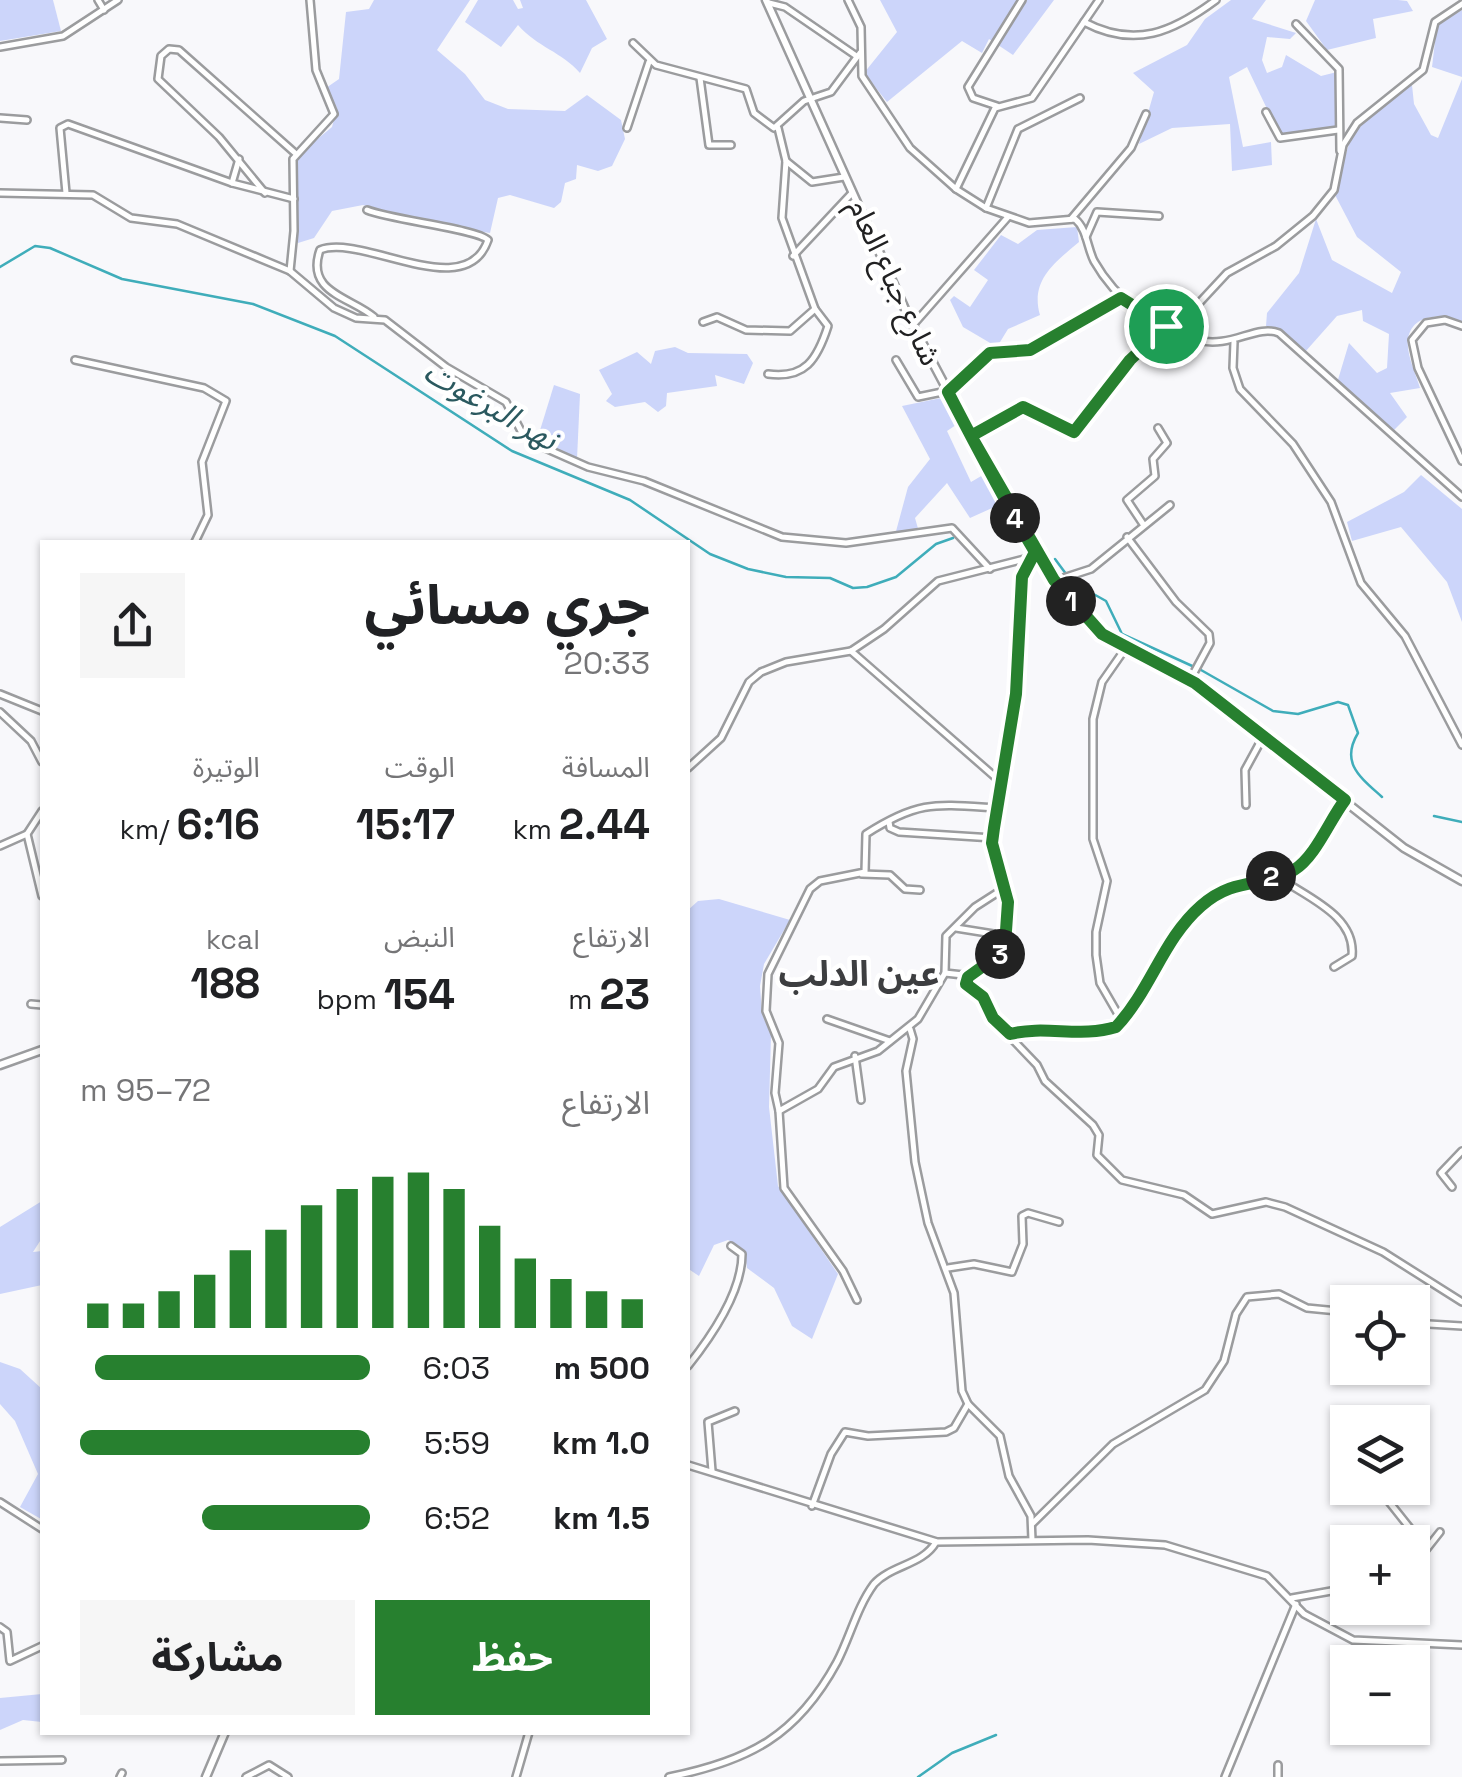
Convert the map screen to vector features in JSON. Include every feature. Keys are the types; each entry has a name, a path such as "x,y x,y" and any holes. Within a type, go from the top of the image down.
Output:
{"main road":[{"name":"شارع جباع العام","path":"767,2 913,325 1032,555 1102,634 1190,680 1416,856 1462,881"},
{"path":"0,1065 40,1051"},
{"path":"206,1777 224,1735"}],"street":[{"path":"98,0 104,10"},
{"path":"0,46 63,36 118,0"},
{"path":"290,271 296,153 330,123 334,114 316,70 310,0"},
{"path":"848,0 860,27 858,54 862,76 904,141 956,189 986,208 1029,223 1071,218 1082,224 1094,260 1121,298 1174,330 1209,342 1234,342 1263,330 1279,333 1461,498"},
{"path":"1022,0 968,87 972,98 998,106 1016,105 1032,98 1099,0"},
{"path":"1084,22 1114,34 1145,37 1181,26 1216,0"},
{"path":"767,2 785,7 858,54"},
{"path":"1341,154 1363,116 1423,70 1435,22 1462,4"},
{"path":"1174,330 1227,273 1276,246 1314,216 1336,184 1341,154 1339,69 1296,24"},
{"path":"633,43 650,62 746,89 758,118 778,128"},
{"path":"266,193 239,159 158,79 156,67 164,52 179,50 296,153"},
{"path":"768,374 792,376 806,368 828,326 815,309 792,256 782,218 786,161 778,128 788,112 809,98 831,92 858,54"},
{"path":"627,128 650,62"},
{"path":"700,78 709,145 731,145"},
{"path":"986,208 1018,129 1080,98"},
{"path":"956,189 998,106"},
{"path":"1266,112 1278,137 1338,130"},
{"path":"1071,218 1131,148 1146,114"},
{"path":"0,118 27,120"},
{"path":"66,193 60,141 61,127 68,124 232,183 294,199"},
{"path":"232,183 239,159"},
{"path":"786,161 812,182 845,176"},
{"path":"0,192 93,195 139,220 177,224 290,271 334,308 356,318 376,319"},
{"path":"792,256 852,193"},
{"path":"367,210 428,227 476,233 488,240 471,260 451,269 341,246 320,250 317,267 326,288 393,325 446,367 506,402 521,432 576,462 644,482 793,539 880,541 952,528 990,569"},
{"path":"1086,237 1097,212 1159,216"},
{"path":"913,325 1008,217"},
{"path":"896,360 918,398 948,392 990,353 1030,350 1121,298"},
{"path":"703,322 717,318 746,330 790,331 815,309"},
{"path":"1462,326 1445,320 1426,323 1414,334 1412,349 1462,461"},
{"path":"971,436 1023,407 1074,432 1130,360 1166,326"},
{"path":"1234,342 1233,368 1240,390 1293,444 1331,502 1361,583 1405,636 1462,745"},
{"path":"75,360 204,388 226,401 202,462 208,515 196,540"},
{"path":"1143,524 1127,500 1155,476 1153,460 1168,443 1158,428"},
{"path":"1058,580 1097,565 1170,505"},
{"path":"1127,538 1176,602 1209,634 1210,643 1190,680"},
{"path":"690,766 721,738 750,682 762,672 786,662 850,651 884,629 938,580 1032,555"},
{"path":"945,972 968,977 1000,954 1006,936 1010,913 993,838 1014,711 1020,598 1032,555"},
{"path":"1122,1021 1100,983 1096,955 1107,881 1093,838 1093,719 1102,682 1125,649"},
{"path":"850,651 1002,783"},
{"path":"0,694 40,710"},
{"path":"0,712 31,741 40,758"},
{"path":"1246,805 1245,770 1265,735"},
{"path":"1010,1034 1033,1028 1064,1033 1108,1030 1122,1021 1152,979 1176,930 1227,886 1277,876 1302,863 1345,800"},
{"path":"862,874 866,868 864,837 917,806 996,808"},
{"path":"0,846 26,834 40,816"},
{"path":"890,822 890,828 899,832 993,838"},
{"path":"26,834 40,888"},
{"path":"857,1300 843,1271 784,1188 775,1093 779,1043 766,1011 768,974 813,884 862,874 890,875 905,889 920,890"},
{"path":"1277,876 1319,901 1348,936 1352,956 1334,966"},
{"path":"779,1111 818,1089 830,1070 855,1056 878,1051 909,1028 923,1014 945,972 944,942 976,907 1004,889"},
{"path":"956,928 1006,936"},
{"path":"968,977 967,988 983,997 993,1018 1045,1081 1093,1125 1099,1135 1096,1155 1122,1180 1188,1197 1212,1214 1264,1202 1284,1207 1383,1252 1462,1302"},
{"path":"31,1004 40,1006"},
{"path":"827,1019 890,1041"},
{"path":"909,1028 913,1039 906,1072 917,1174 928,1223 948,1268 960,1327 962,1391 968,1404 1000,1436 1010,1476 1034,1523 1032,1540"},
{"path":"855,1056 861,1100"},
{"path":"1452,1187 1441,1172 1462,1152"},
{"path":"948,1268 974,1264 1012,1272 1023,1244 1022,1216 1034,1214 1059,1222"},
{"path":"690,1363 720,1319 739,1274 742,1254 731,1246"},
{"path":"1034,1523 1113,1444 1171,1406 1202,1394 1224,1362 1236,1314 1247,1297 1278,1294 1307,1308 1330,1310"},
{"path":"1430,1324 1462,1326"},
{"path":"812,1506 831,1454 845,1432 852,1430 868,1436 946,1432 954,1428 968,1404"},
{"path":"712,1471 708,1422 735,1412"},
{"path":"690,1466 937,1542 1154,1543 1259,1572 1313,1620 1364,1644 1462,1646"},
{"path":"0,1502 40,1528"},
{"path":"1392,1505 1407,1525"},
{"path":"1430,1546 1440,1532"},
{"path":"669,1777 760,1747 785,1734 828,1677 874,1584 882,1575 928,1553 937,1542"},
{"path":"1294,1601 1330,1592"},
{"path":"1225,1777 1294,1601"},
{"path":"0,1627 7,1632 10,1661 40,1647"},
{"path":"516,1777 528,1735"},
{"path":"0,1761 62,1760"},
{"path":"246,1777 265,1765 288,1777"},
{"path":"1278,1765 1278,1777"}],"shaded area":[{"path":"0,0 53,0 61,31 0,41"},
{"path":"374,0 470,0 437,50 465,74 485,100 508,109 565,111 587,95 621,120 625,139 612,166 598,171 577,165 576,179 565,183 561,202 554,208 510,195 498,198 490,233 409,220 363,205 332,211 314,238 298,243 297,156 332,127 337,108 326,88 339,79 346,12 369,9"},
{"path":"478,0 513,0 518,9 523,8 520,0 586,0 607,39 592,48 580,73 518,25 501,47 465,22"},
{"path":"880,0 1054,0 1013,55 989,39 982,53 962,41 887,102 864,73 897,32"},
{"path":"1231,0 1266,0 1252,19 1296,33 1290,39 1267,37 1262,60 1267,73 1282,67 1286,55 1321,76 1337,72 1336,127 1279,134 1247,67 1229,77 1243,147 1271,142 1272,165 1232,171 1230,124 1172,128 1139,144 1154,92 1133,73 1187,45 1205,19"},
{"path":"1315,0 1407,1 1413,11 1373,19 1376,38 1327,50 1306,21"},
{"path":"1462,10 1462,77 1432,67 1437,25"},
{"path":"1462,79 1462,323 1430,318 1411,330 1408,351 1420,388 1390,393 1407,417 1392,432 1337,383 1349,343 1377,373 1387,368 1389,334 1363,321 1362,310 1337,316 1305,352 1285,334 1266,326 1267,313 1299,273 1316,219 1332,260 1392,293 1401,272 1357,237 1334,193 1353,131 1374,109 1412,85 1414,104 1431,135 1438,138"},
{"path":"1077,227 1079,242 1053,265 1041,282 1040,315 1008,329 997,347 963,327 950,300 954,296 970,307 988,280 974,270 1001,235 1018,244 1037,230"},
{"path":"675,347 688,353 747,354 753,363 744,384 715,375 717,386 667,393 666,406 658,412 645,402 615,407 606,401 612,394 599,370 637,352 651,364 655,351"},
{"path":"554,385 580,394 577,459 537,440"},
{"path":"946,397 959,423 947,431 971,482 983,475 1001,504 970,518 947,483 915,518 919,532 895,535 908,487 930,459 902,406"},
{"path":"1421,475 1462,509 1462,622 1447,582 1401,527 1352,541 1347,522 1404,492"},
{"path":"719,899 790,920 764,964 760,986 762,1014 771,1035 769,1107 778,1186 838,1274 812,1339 792,1326 774,1288 747,1268 742,1251 733,1242 714,1245 699,1276 690,1270 690,908 698,901"},
{"path":"40,1202 40,1241 33,1252 40,1251 40,1285 0,1294 0,1227"},
{"path":"0,1362 20,1369 40,1387 40,1518 20,1507 38,1474 15,1421 0,1404"},
{"path":"40,1694 40,1722 23,1720 0,1730 0,1698"}],"waterway":[{"name":"نهر البرغوت","path":"0,267 35,246 50,248 122,279 253,304 335,336 512,451 630,500 689,540"},
{"name":"نهر البرغوت","path":"1031,529 1035,531"},
{"name":"نهر البرغوت","path":"690,540 710,554 748,569 786,577 830,578 853,588 896,577 936,544 953,538"},
{"name":"نهر البرغوت","path":"1055,559 1072,582 1106,601 1122,634 1201,670 1273,711 1298,714 1338,702 1348,705 1358,733 1352,761 1360,776 1382,797"},
{"name":"نهر البرغوت","path":"1434,816 1462,822"},
{"path":"918,1777 952,1753 996,1735"}],"district":[{"name":"عين الدلب","path":"859,974"}],"route":[{"path":"1166,326 1121,298 1030,350 990,353 948,392 971,436 993,475 1018,523 1035,552 1028,558 1022,577 1016,694 992,843 1010,913 1005,945 1000,954 968,977 966,984 983,997 993,1018 1010,1034 1033,1028 1064,1033 1116,1027 1152,979 1176,930 1223,888 1297,868 1345,800 1195,683 1102,634 1054,580 971,436 1014,408 1023,407 1069,432 1078,430 1130,360 1166,326"}]}
